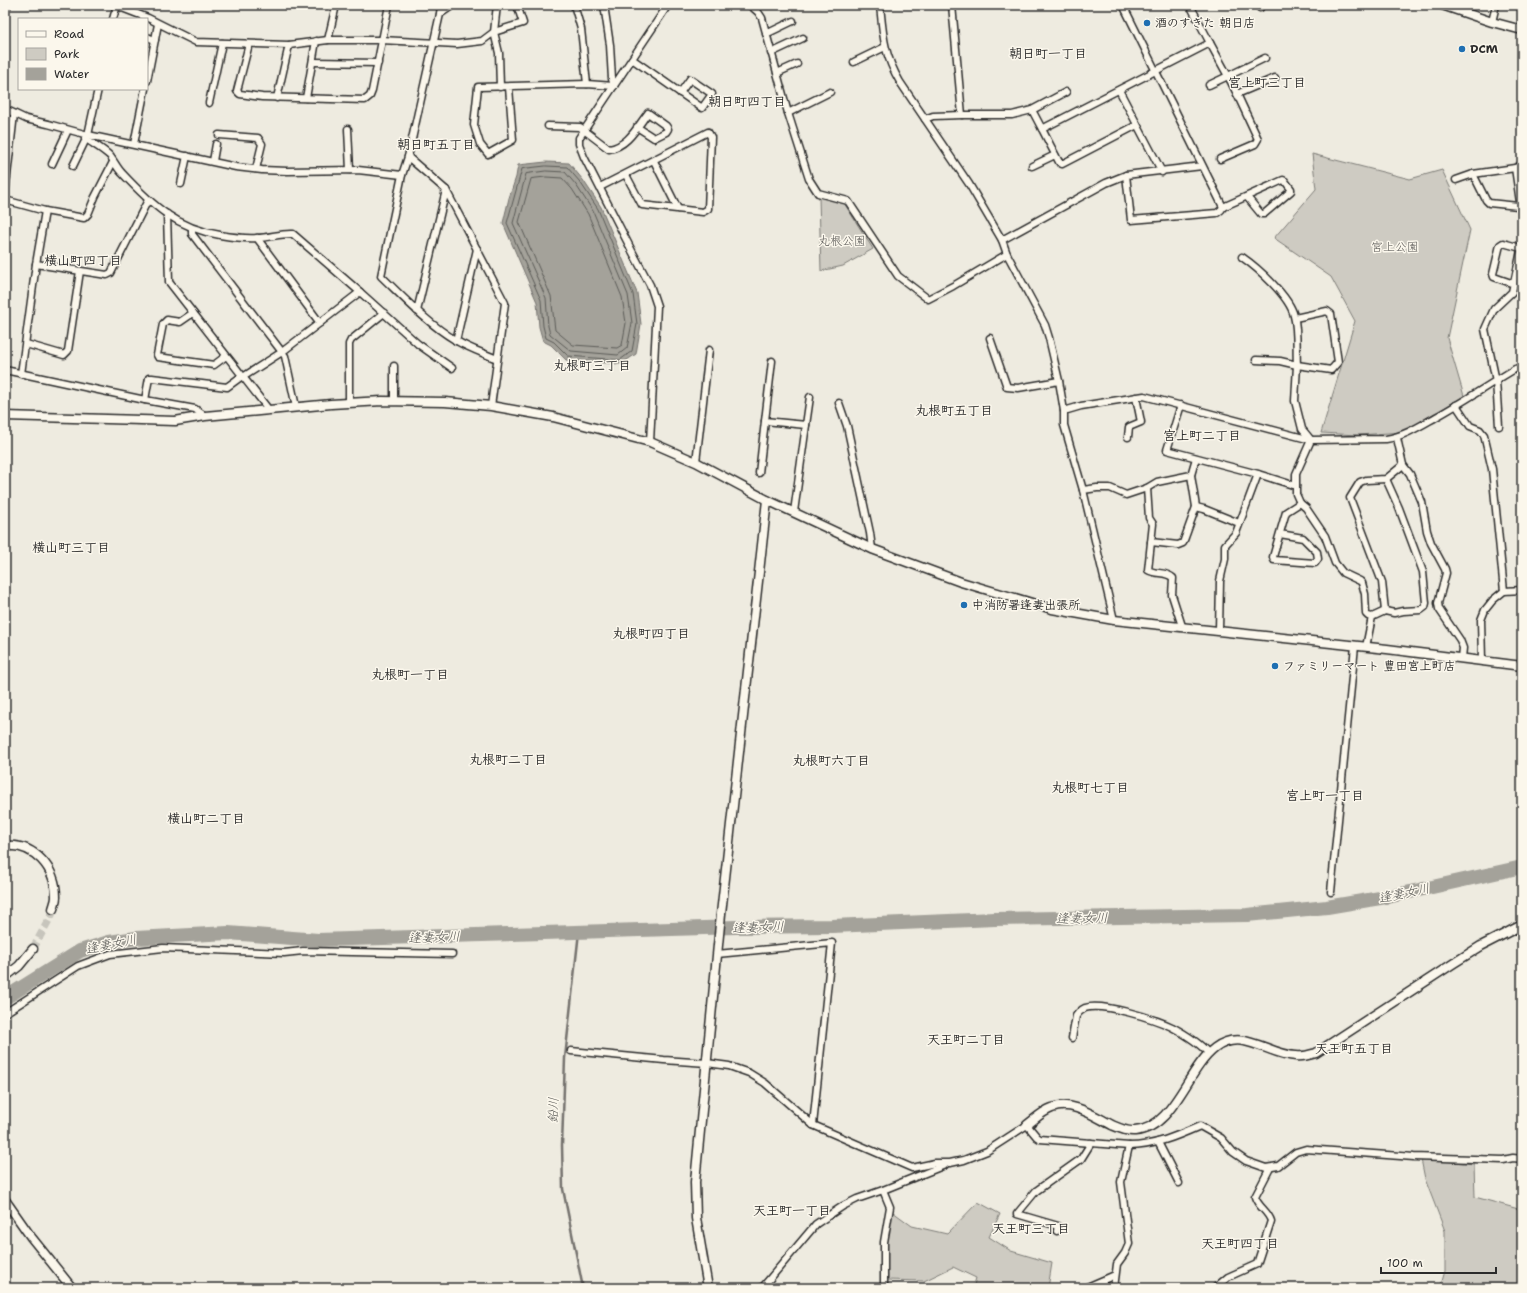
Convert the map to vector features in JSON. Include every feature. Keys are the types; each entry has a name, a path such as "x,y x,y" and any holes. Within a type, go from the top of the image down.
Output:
{"street":[{"path":"113,18 117,5 145,18"},
{"path":"328,40 336,5"},
{"path":"249,44 237,91 240,94 277,98 365,100 370,96 389,5"},
{"path":"441,5 408,157 402,175 381,276 417,310 456,341 497,358"},
{"path":"440,14 453,5"},
{"path":"497,5 494,32 499,53 500,87"},
{"path":"148,19 196,42 289,45 328,40 381,40 433,44 457,44 482,41 494,32 523,23 517,5"},
{"path":"574,5 581,29 587,84"},
{"path":"604,5 610,45 612,80 614,86"},
{"path":"650,442 657,306 650,285 632,252 579,144 579,138 668,5"},
{"path":"750,5 762,18 788,113 809,179 818,193 848,201 898,276 928,299 1007,254"},
{"path":"880,5 885,47 891,66 966,179 1002,240 1007,254 1045,325 1059,381 1064,411 1064,425 1083,490 1114,620"},
{"path":"952,5 962,115"},
{"path":"1123,5 1223,208"},
{"path":"1190,5 1228,76 1258,139 1255,144 1220,159"},
{"path":"1442,5 1492,22 1522,30"},
{"path":"1492,22 1496,5"},
{"path":"766,34 793,21"},
{"path":"148,76 158,24"},
{"path":"148,37 155,40"},
{"path":"771,53 804,38"},
{"path":"306,98 316,41"},
{"path":"209,103 222,43"},
{"path":"1042,129 1155,70 1210,44"},
{"path":"277,98 289,45"},
{"path":"854,62 885,47"},
{"path":"1209,85 1265,58"},
{"path":"632,59 680,93 702,108 712,94 690,79 680,93"},
{"path":"313,62 378,63"},
{"path":"777,74 797,64"},
{"path":"1237,94 1275,78"},
{"path":"509,87 513,140 488,154 480,144 474,125 478,87 587,84 614,86"},
{"path":"73,166 86,137 98,90"},
{"path":"134,144 145,90"},
{"path":"1119,90 1162,172"},
{"path":"788,113 830,92"},
{"path":"925,119 933,116 1012,115 1032,110 1066,92"},
{"path":"5,109 26,119 68,130 86,137 134,144 256,169 286,171 350,170 402,175"},
{"path":"1032,110 1059,162 1065,163 1137,125"},
{"path":"548,126 580,127 609,149 616,148 626,142 637,127 648,113 668,129 666,132 654,138 637,127"},
{"path":"5,194 14,114"},
{"path":"348,129 350,170"},
{"path":"52,164 68,130"},
{"path":"600,187 654,161 708,132 711,137 708,209 703,212 642,206 626,175"},
{"path":"219,135 258,138 262,144 256,169"},
{"path":"86,137 110,156 121,172 148,200 167,214 192,228 219,235 257,238 293,234 418,344 452,368"},
{"path":"213,161 216,144"},
{"path":"1032,166 1055,155"},
{"path":"182,184 187,156"},
{"path":"408,157 446,190 505,303 491,406"},
{"path":"654,161 678,209"},
{"path":"5,200 45,211 84,218 88,214 113,162"},
{"path":"1456,180 1473,174 1516,168 1522,165"},
{"path":"1002,240 1106,183 1126,175 1162,172 1202,166"},
{"path":"1473,174 1486,200 1490,203 1518,206 1520,202 1516,168"},
{"path":"1126,175 1131,220 1216,212 1223,208 1283,180 1291,189 1291,191 1264,214 1261,214 1247,197"},
{"path":"417,310 446,190"},
{"path":"36,264 107,275 111,273 148,200"},
{"path":"22,374 36,264 45,211"},
{"path":"167,214 170,282 269,410"},
{"path":"192,228 192,234 285,356 296,407"},
{"path":"257,238 320,323"},
{"path":"1499,426 1496,381 1485,329 1494,309 1510,294 1514,284 1521,248 1503,243 1500,244 1493,274 1494,277 1514,284"},
{"path":"456,341 477,249"},
{"path":"1242,257 1256,267 1292,307 1295,318 1297,365 1295,401 1302,429 1311,440"},
{"path":"26,344 64,355 68,351 80,270"},
{"path":"145,400 149,378 227,387 282,352 360,292"},
{"path":"1256,360 1280,360 1297,365 1331,370 1338,362 1331,314 1327,311 1295,318"},
{"path":"193,313 180,322 167,320 163,324 157,355 158,357 214,365 226,356"},
{"path":"349,403 349,344 384,313"},
{"path":"990,338 1007,386 1018,388 1059,381"},
{"path":"696,462 709,350"},
{"path":"759,473 772,361"},
{"path":"394,366 394,401"},
{"path":"1064,411 1081,406 1144,396 1311,440 1397,438 1456,406 1515,369 1522,367"},
{"path":"5,370 145,400 195,409 205,416"},
{"path":"794,512 810,397"},
{"path":"1128,437 1129,427 1141,422 1136,397"},
{"path":"5,416 160,422 205,416 349,403 394,401 444,402 491,406 553,417 650,442 696,462 767,500 872,549 961,582 1052,609 1114,620 1219,630 1482,660 1522,666"},
{"path":"839,403 847,426 870,533 872,549"},
{"path":"1181,405 1168,450 1258,474 1296,486"},
{"path":"1456,406 1470,426 1480,430 1484,435 1492,469 1504,591"},
{"path":"765,421 806,425"},
{"path":"1397,438 1403,465 1410,474 1422,502 1431,544 1445,569 1446,573 1438,603 1439,609 1460,640 1462,658"},
{"path":"1311,440 1296,474 1296,494 1300,503 1306,508 1325,536 1335,563 1343,573 1360,580 1365,594 1366,614 1372,617 1385,611 1394,613 1421,610 1425,607 1426,603 1423,572 1399,508 1386,479"},
{"path":"1151,542 1178,545 1186,540 1196,507 1191,475 1196,458"},
{"path":"1385,611 1382,582 1350,498 1360,482 1366,480 1386,479 1403,465"},
{"path":"1219,630 1220,581 1225,559 1225,545 1236,533 1258,474"},
{"path":"1083,490 1110,488 1126,495 1148,488 1156,482 1191,475"},
{"path":"1148,488 1149,518 1153,524 1148,570 1152,573 1169,574 1173,578 1172,595 1182,626"},
{"path":"708,1288 696,1218 696,1182 721,914 767,500"},
{"path":"1280,534 1302,538 1317,552 1318,559 1315,563 1274,560 1273,557 1286,512 1300,503"},
{"path":"1196,507 1239,523"},
{"path":"1482,660 1482,617 1493,600 1504,591 1522,590"},
{"path":"1366,647 1372,617"},
{"path":"1331,892 1355,646"},
{"path":"5,846 19,846 29,850 39,856 49,869 56,897 53,909"},
{"path":"762,1288 816,1224 843,1206 857,1199 950,1163 964,1160 987,1151 1054,1107 1063,1106 1086,1111 1121,1129 1134,1131 1144,1129 1155,1124 1167,1112 1209,1054 1215,1048 1226,1042 1237,1040 1251,1042 1282,1054 1294,1056 1305,1056 1316,1053 1481,946 1522,925"},
{"path":"717,954 832,943 813,1125"},
{"path":"5,1013 78,966 110,954 163,948 284,952 452,954"},
{"path":"5,977 20,966 33,949"},
{"path":"1072,1038 1077,1014 1086,1008 1096,1008 1130,1012 1164,1024 1191,1038 1209,1054"},
{"path":"571,1051 729,1066 748,1073 765,1083 813,1125 912,1168 934,1163 950,1163"},
{"path":"1027,1125 1040,1139 1129,1146 1138,1146 1158,1142 1172,1138 1200,1126 1221,1138 1232,1152 1246,1161 1270,1168 1278,1166 1296,1152 1306,1149 1414,1157 1503,1160 1513,1158 1522,1159"},
{"path":"1158,1142 1179,1183"},
{"path":"1057,1230 1058,1226 1017,1214 1036,1191 1081,1159 1091,1143"},
{"path":"1114,1288 1117,1264 1126,1253 1129,1244 1121,1182 1129,1146"},
{"path":"1215,1288 1228,1277 1257,1264 1271,1221 1269,1216 1256,1202 1254,1197 1270,1168"},
{"path":"883,1190 890,1207 884,1242 884,1288"},
{"path":"5,1200 72,1288"},
{"path":"1084,1288 1115,1275"}],"green space":[{"name":"宮上公園","path":"1312,154 1410,179 1442,170 1470,230 1447,338 1464,396 1403,432 1358,435 1321,433 1355,321 1331,277 1274,238 1316,189"},
{"name":"丸根公園","path":"819,197 844,203 873,249 843,266 821,271"},
{"path":"1421,1159 1474,1164 1475,1197 1522,1210 1522,1233 1520,1243 1522,1243 1522,1288 1440,1288 1445,1271 1445,1231 1425,1179"},
{"path":"978,1202 1000,1214 989,1237 1011,1251 1052,1263 1048,1288 973,1288 976,1278 953,1267 924,1281 886,1280 886,1240 893,1212 912,1226 947,1234"}],"water":[{"path":"546,162 569,163 583,180 601,207 637,293 641,324 636,354 621,364 566,360 551,345 543,341 539,327 537,302 503,223 518,165"}],"waterway":[{"name":"逢妻女川","path":"5,998 80,951 109,942 136,938 228,933 318,940 736,927 832,926 995,919 1247,915 1327,907 1392,896 1522,867"},
{"name":"鉛川","path":"579,932 565,1058 562,1145 563,1189 583,1288"}],"tunnel":[{"path":"33,949 52,914 53,909"}],"place":[{"name":"酒のすぎた 朝日店","path":"1147,23"},
{"name":"DCM","path":"1462,49"},
{"name":"中消防署逢妻出張所","path":"964,605"},
{"name":"ファミリーマート 豊田宮上町店","path":"1275,666"}],"district":[{"name":"朝日町一丁目","path":"1048,53"},
{"name":"宮上町三丁目","path":"1267,82"},
{"name":"朝日町四丁目","path":"747,101"},
{"name":"朝日町五丁目","path":"436,144"},
{"name":"横山町四丁目","path":"83,260"},
{"name":"丸根町三丁目","path":"592,365"},
{"name":"丸根町五丁目","path":"954,410"},
{"name":"宮上町二丁目","path":"1202,435"},
{"name":"横山町三丁目","path":"71,547"},
{"name":"丸根町四丁目","path":"651,633"},
{"name":"丸根町一丁目","path":"410,674"},
{"name":"丸根町二丁目","path":"508,759"},
{"name":"丸根町六丁目","path":"831,760"},
{"name":"丸根町七丁目","path":"1090,787"},
{"name":"宮上町一丁目","path":"1325,795"},
{"name":"横山町二丁目","path":"206,818"},
{"name":"天王町二丁目","path":"966,1039"},
{"name":"天王町五丁目","path":"1354,1048"},
{"name":"天王町一丁目","path":"792,1210"},
{"name":"天王町三丁目","path":"1031,1228"},
{"name":"天王町四丁目","path":"1240,1243"}]}
